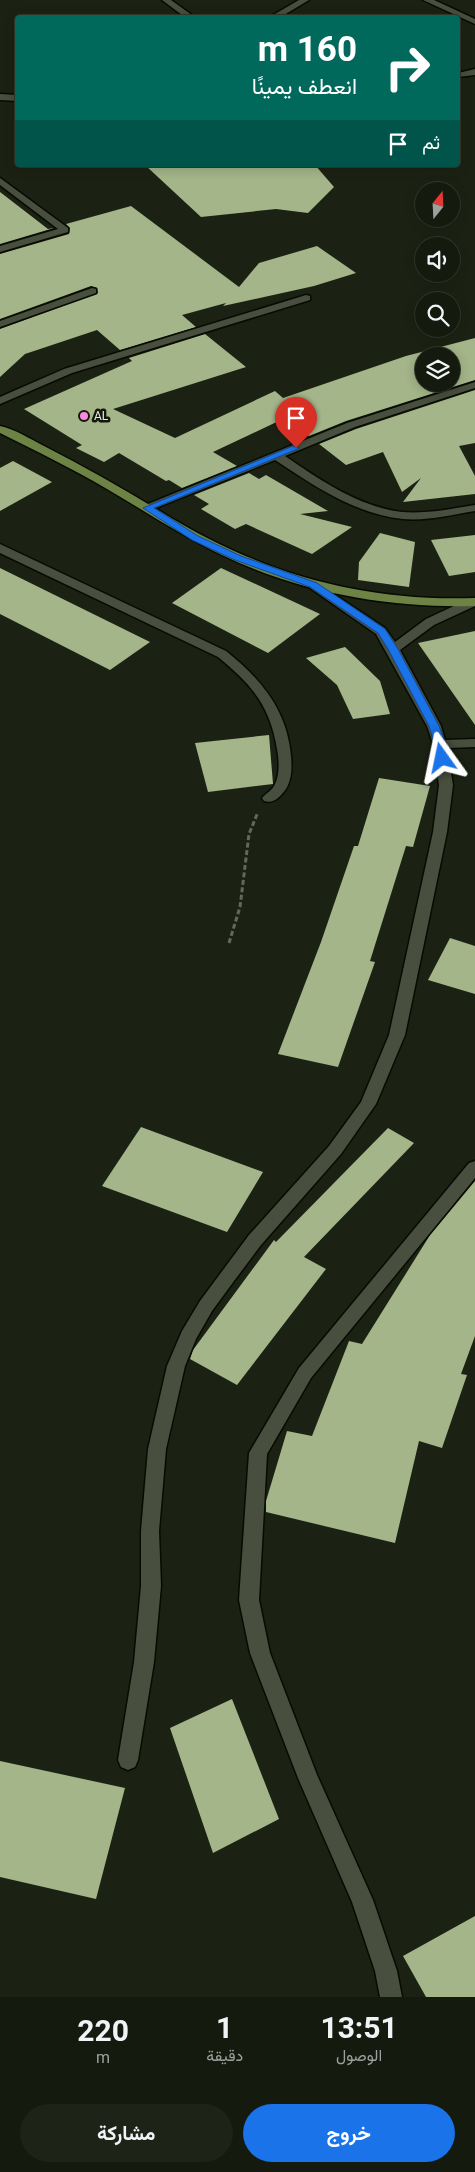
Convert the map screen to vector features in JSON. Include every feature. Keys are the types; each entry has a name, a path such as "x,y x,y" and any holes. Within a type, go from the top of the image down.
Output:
{"main road":[{"path":"0,429 98,479 195,538 238,558 314,585 386,600 474,602"}],"street":[{"path":"166,0 188,15"},
{"path":"278,15 305,0"},
{"path":"427,0 460,15"},
{"path":"460,15 475,22"},
{"path":"460,75 475,72"},
{"path":"0,97 15,98"},
{"path":"0,181 65,230 0,249"},
{"path":"0,324 92,291"},
{"path":"0,401 68,371 306,298"},
{"path":"147,508 351,425 475,386"},
{"path":"277,456 303,474 359,504 381,511 403,515 431,515 475,508"},
{"path":"0,548 222,654 239,667 268,700 278,724 285,771 281,786 269,798"},
{"path":"128,1760 144,1662 151,1586 150,1531 157,1449 176,1366 188,1336 206,1306 255,1240 335,1150 368,1104 383,1073 397,1035 440,832 446,785 440,744 434,726 393,649 381,631 314,585"},
{"path":"393,649 430,622 474,602"},
{"path":"440,744 475,743"},
{"path":"391,1997 386,1971 362,1900 308,1778 260,1653 249,1600 258,1453 305,1373 475,1167"}],"path":[{"path":"229,943 240,908 250,834 260,809 269,798"}],"building":[{"path":"147,167 317,167 334,187 308,213 276,209 201,217"},
{"path":"0,192 48,229 54,228 0,244"},
{"path":"131,206 239,287 259,263 317,246 356,273 314,286 223,306 226,303 182,315 196,327 120,350 97,330 25,354 0,377 0,329 98,293 97,288 91,286 0,319 0,254 69,234 70,228 66,224"},
{"path":"205,334 246,367 113,409 175,438 275,391 283,398 415,354 415,392 437,392 346,421 309,436 285,418 213,452 237,466 182,488 169,480 166,481 119,453 104,462 76,448 82,445 24,409 132,361 129,358"},
{"path":"475,338 475,380 460,385 460,347 440,347"},
{"path":"475,390 475,443 459,446 475,476 475,494 403,502 421,478 402,492 383,452 346,465 319,444 356,429"},
{"path":"13,461 52,482 0,511 0,468"},
{"path":"249,473 259,479 266,475 328,511 300,514 352,527 312,554 246,524 235,529 201,509 209,504 194,495"},
{"path":"380,533 415,542 409,587 358,580 359,562"},
{"path":"475,535 475,572 449,576 431,540"},
{"path":"0,568 150,642 110,670 0,614"},
{"path":"221,568 320,614 268,653 172,603"},
{"path":"475,631 475,725 418,643"},
{"path":"345,647 380,681 390,714 353,719 337,685 306,658"},
{"path":"269,735 273,784 208,792 195,743"},
{"path":"379,778 430,786 413,847 406,846 370,961 375,962 338,1067 278,1054 321,942 354,846 358,846"},
{"path":"450,938 475,946 475,994 428,980"},
{"path":"141,1127 263,1172 227,1232 102,1186"},
{"path":"388,1128 414,1143 304,1257 326,1269 237,1385 190,1359 193,1350 274,1240 276,1242"},
{"path":"475,1181 475,1336 461,1374 467,1375 442,1448 419,1441 395,1543 266,1512 266,1501 287,1431 312,1436 349,1341 362,1344 430,1235"},
{"path":"232,1699 279,1819 213,1853 170,1728"},
{"path":"0,1761 125,1788 96,1899 0,1877"},
{"path":"475,1916 475,1997 426,1997 403,1956"}],"place":[{"name":"AL","path":"84,416"}],"route":[{"path":"296,448 147,508 195,538 238,558 314,585 381,631 393,649 434,726 442,758"}]}
